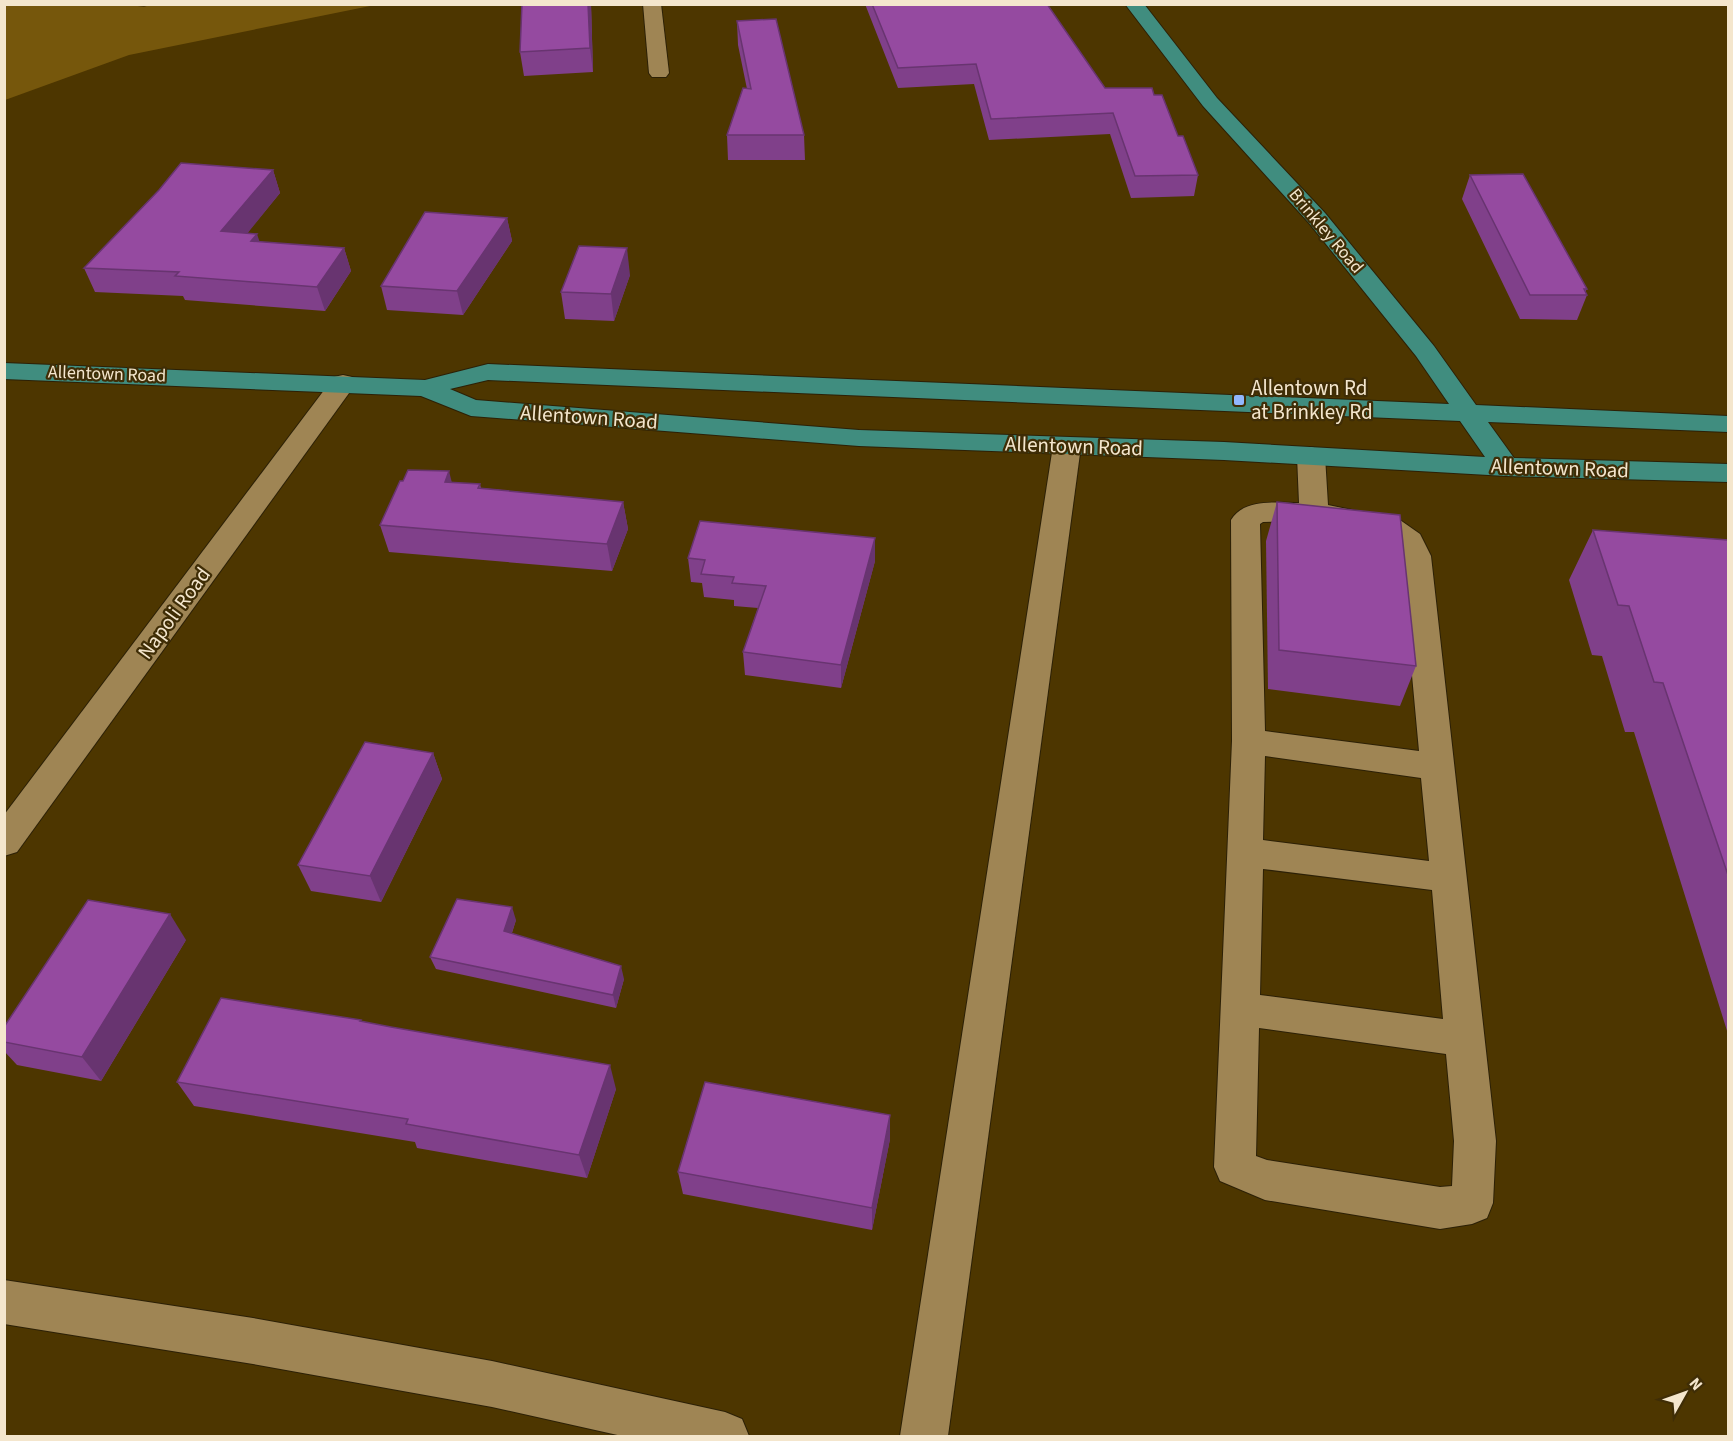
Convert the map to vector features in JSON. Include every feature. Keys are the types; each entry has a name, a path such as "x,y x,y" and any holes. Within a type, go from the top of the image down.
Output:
{"main road":[{"name":"Brinkley Road","path":"1134,4 1210,102 1317,218 1425,351 1506,467"},
{"name":"Allentown Road","path":"4,371 424,388 488,372 1728,424"},
{"name":"Allentown Road","path":"424,388 471,408 859,438 1311,456 1506,467 1728,473"}],"street":[{"path":"652,4 659,73"},
{"name":"Napoli Road","path":"4,843 343,383"},
{"path":"924,1437 1067,446"},
{"path":"1311,456 1314,512"},
{"path":"1314,512 1390,527 1410,541 1416,556 1475,1141 1472,1203 1440,1208 1265,1180 1235,1167 1249,741 1245,520 1258,513 1314,512"},
{"path":"1249,741 1438,767"},
{"path":"1246,852 1449,878"},
{"path":"1241,1009 1464,1039"},
{"path":"4,1302 252,1341 492,1384 724,1437"}],"shaded area":[{"path":"125,4 144,7 152,4 375,5 129,55 5,100 5,5"}],"building":[{"path":"522,4 588,4 590,48 520,52"},
{"path":"872,4 1047,4 1105,88 1152,88 1154,95 1162,95 1178,136 1183,136 1198,175 1135,176 1113,113 991,119 976,64 898,68"},
{"path":"776,19 804,135 727,135 743,88 751,89 737,21"},
{"path":"181,163 273,170 221,231 257,234 251,241 344,248 317,287 175,276 179,272 84,268 159,190"},
{"path":"1523,174 1587,289 1584,289 1587,295 1530,295 1470,175"},
{"path":"425,212 507,218 457,291 381,286"},
{"path":"579,246 627,248 611,294 561,292"},
{"path":"408,470 449,471 445,482 480,484 478,488 623,502 607,544 380,525 400,481 403,481"},
{"path":"1277,502 1400,515 1416,666 1279,650"},
{"path":"700,521 875,538 841,665 743,652 766,586 732,583 734,577 701,574 705,560 688,558"},
{"path":"1593,530 1728,540 1728,875 1663,683 1654,682 1629,606 1618,605"},
{"path":"365,742 433,753 370,876 298,865"},
{"path":"457,899 512,907 504,931 621,966 613,995 430,957"},
{"path":"88,900 170,914 82,1057 4,1042 4,1027"},
{"path":"221,998 361,1020 610,1065 579,1155 406,1124 408,1119 177,1082"},
{"path":"705,1082 890,1115 872,1208 678,1172"}],"place":[{"name":"Allentown Rd at Brinkley Rd","path":"1239,400"}]}
